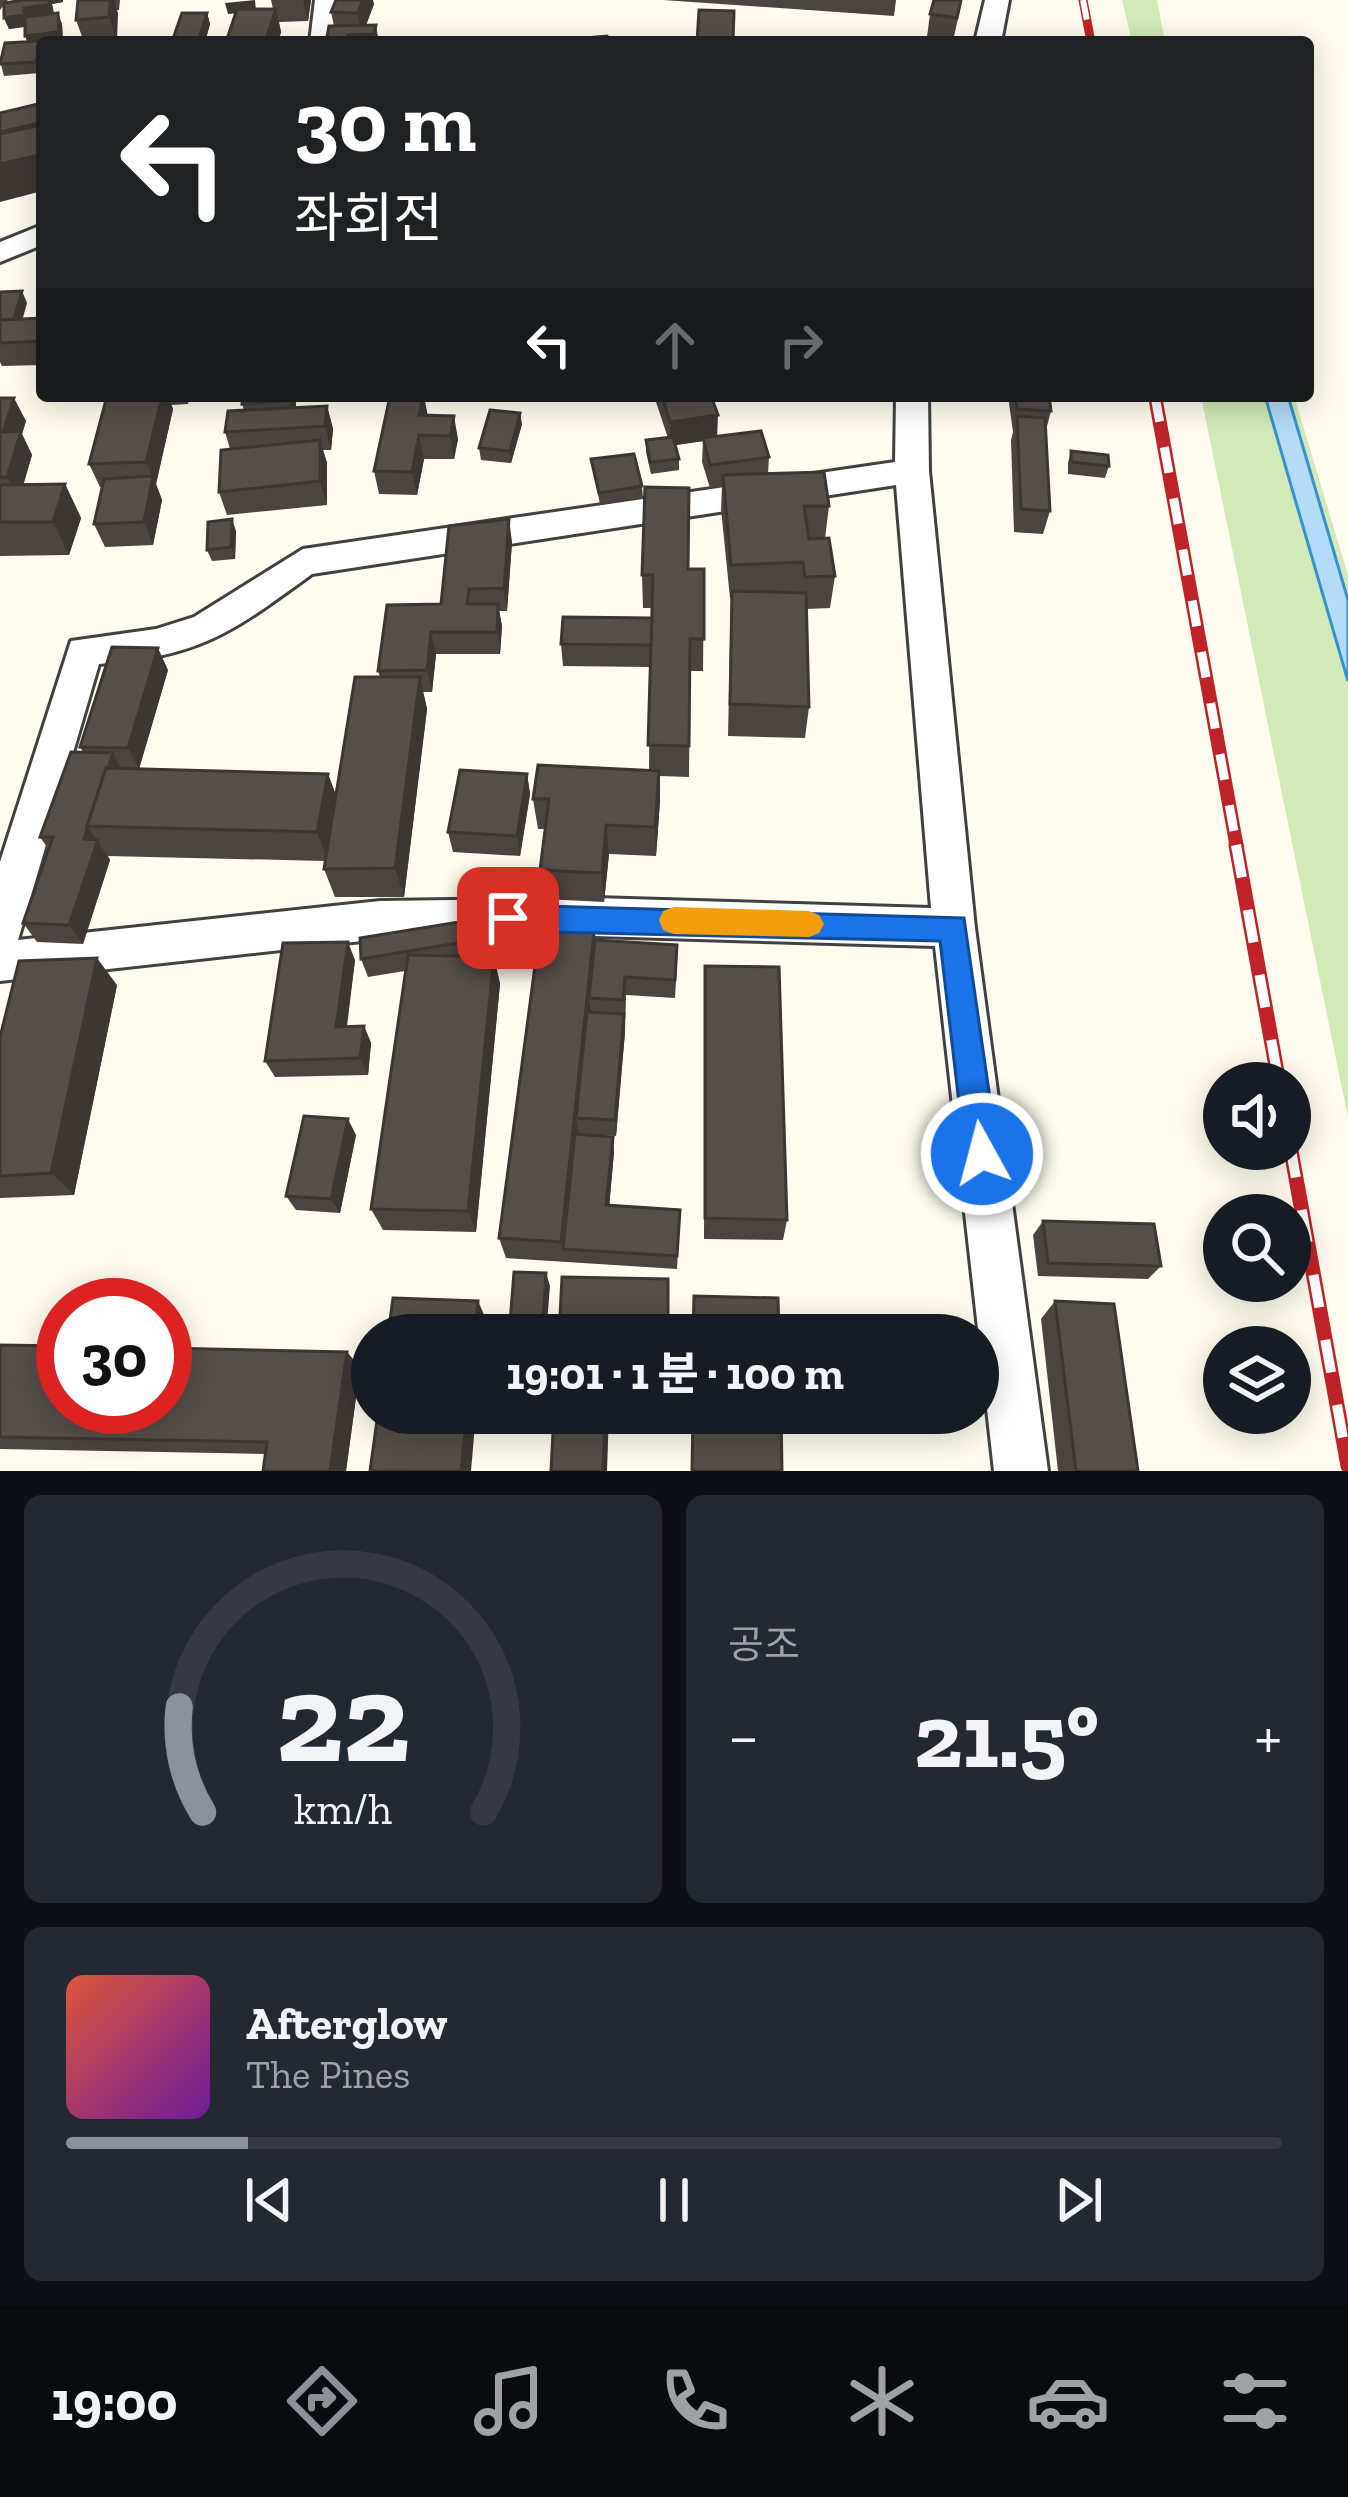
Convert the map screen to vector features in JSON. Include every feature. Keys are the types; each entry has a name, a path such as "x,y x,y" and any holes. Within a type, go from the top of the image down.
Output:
{"street":[{"path":"323,36 327,0"},
{"path":"989,36 997,0"},
{"path":"0,254 36,237"},
{"path":"912,402 912,472 954,928 1021,1471"},
{"path":"0,932 84,651 138,648 186,636 226,618 303,562 912,472"},
{"path":"0,961 109,954 380,920 551,917 954,928"}],"green space":[{"path":"1122,0 1157,0 1164,36 1131,36"},
{"path":"1202,402 1267,402 1348,681 1348,1118"},
{"path":"1290,402 1296,402 1348,575 1348,600"}],"water":[{"path":"1267,402 1290,402 1348,600 1348,681"}],"building":[{"path":"49,0 50,4 24,8 24,15 4,18 4,3"},
{"path":"78,0 110,0 109,17 76,20"},
{"path":"336,0 363,0 358,13 331,12"},
{"path":"934,0 961,0 957,18 930,14"},
{"path":"237,9 276,9 267,36 228,36"},
{"path":"699,10 734,11 733,36 697,36"},
{"path":"58,13 59,32 25,36 25,17"},
{"path":"182,13 207,13 200,36 174,36"},
{"path":"376,25 374,34 348,36 327,36 329,26"},
{"path":"36,41 36,62 0,64 5,43"},
{"path":"36,104 36,123 0,132 0,113"},
{"path":"36,126 36,155 0,164 0,134"},
{"path":"22,291 14,319 0,320 0,292"},
{"path":"36,318 36,341 0,343 0,320"},
{"path":"0,398 14,398 3,432 21,431 7,477 0,477"},
{"path":"105,402 161,402 146,462 89,464"},
{"path":"389,402 422,402 419,415 454,416 450,436 419,435 412,472 374,471"},
{"path":"664,402 713,402 718,415 670,422"},
{"path":"1016,402 1050,402 1051,411 1017,409"},
{"path":"327,406 325,426 225,432 228,411"},
{"path":"490,410 520,413 510,451 479,448"},
{"path":"1017,416 1045,418 1050,511 1021,509"},
{"path":"761,431 769,457 710,465 703,438"},
{"path":"673,437 679,459 650,462 646,440"},
{"path":"320,440 320,481 219,492 221,450"},
{"path":"1071,451 1108,455 1109,466 1071,462"},
{"path":"634,454 642,486 599,493 591,459"},
{"path":"824,472 829,506 804,506 809,539 829,538 835,576 805,577 803,562 731,565 723,475"},
{"path":"153,476 144,522 94,524 104,479"},
{"path":"65,484 53,522 0,522 0,485"},
{"path":"645,487 689,488 688,569 704,569 704,639 690,639 689,746 648,745 653,575 642,575"},
{"path":"232,519 231,547 207,550 208,522"},
{"path":"509,519 504,588 469,589 467,604 498,604 497,632 431,632 427,670 378,671 387,605 441,604 449,526"},
{"path":"732,591 806,593 809,707 730,704"},
{"path":"563,617 652,618 651,645 561,644"},
{"path":"112,647 158,648 128,748 80,747"},
{"path":"355,677 420,677 395,868 324,869"},
{"path":"71,752 113,753 84,839 98,840 69,925 23,923 53,837 40,837"},
{"path":"538,765 659,771 655,827 606,825 602,873 540,870 549,799 533,799"},
{"path":"106,768 328,774 317,832 87,826"},
{"path":"460,770 527,774 517,836 448,832"},
{"path":"515,913 518,933 361,959 360,938"},
{"path":"540,928 594,932 561,1242 499,1238"},
{"path":"595,940 677,945 675,980 625,977 623,1000 589,998"},
{"path":"348,942 336,1027 364,1026 360,1058 265,1061 283,943"},
{"path":"408,955 494,957 468,1211 371,1209"},
{"path":"97,958 51,1173 0,1176 0,1037 19,961"},
{"path":"705,966 779,967 787,1220 705,1218"},
{"path":"587,1012 624,1014 615,1120 576,1118"},
{"path":"304,1116 348,1119 331,1199 286,1196"},
{"path":"575,1134 613,1137 606,1205 680,1210 677,1256 563,1249"},
{"path":"1043,1221 1154,1224 1161,1266 1048,1263"},
{"path":"514,1272 546,1273 543,1314 511,1314"},
{"path":"562,1277 668,1279 668,1314 560,1314"},
{"path":"694,1296 778,1298 778,1314 694,1314"},
{"path":"393,1298 478,1301 477,1314 391,1314"},
{"path":"1055,1301 1114,1304 1138,1471 1076,1471"},
{"path":"0,1345 36,1346 36,1434 192,1434 192,1349 347,1352 330,1471 263,1471 267,1442 0,1437"},
{"path":"375,1434 465,1434 461,1471 370,1471"},
{"path":"553,1434 604,1434 603,1471 551,1471"},
{"path":"693,1434 781,1434 782,1471 692,1471"}],"railway":[{"path":"1083,0 1090,36"},
{"path":"1156,402 1237,848"},
{"path":"1236,845 1275,1062"},
{"path":"1295,1170 1348,1466"}],"slow traffic":[{"path":"674,920 809,924"}],"route":[{"path":"508,918 954,928 982,1154"}]}
